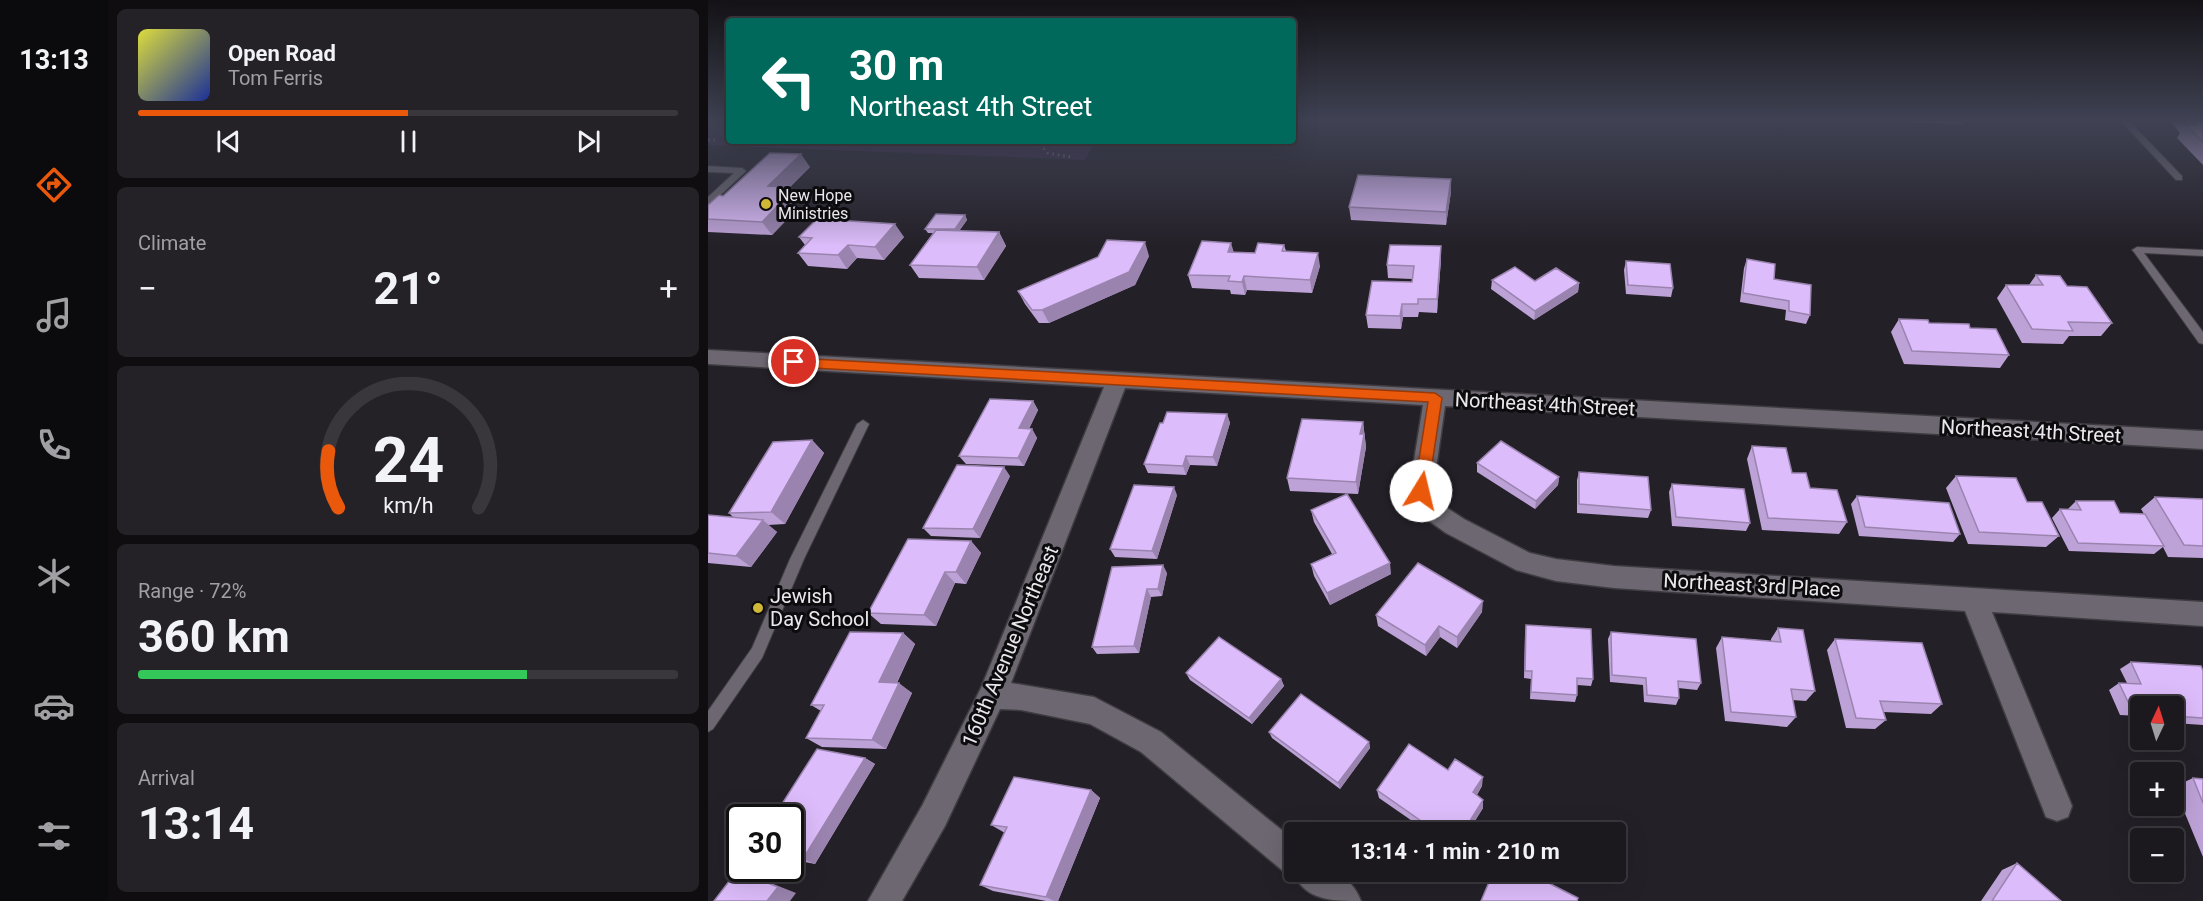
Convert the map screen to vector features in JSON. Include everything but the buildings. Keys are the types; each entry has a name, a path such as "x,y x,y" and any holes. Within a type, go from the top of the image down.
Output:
{"street":[{"name":"Northeast 4th Street","path":"708,357 2203,440"},
{"name":"160th Avenue Northeast","path":"884,901 934,815 992,695 1117,381"},
{"name":"Northeast 3rd Place","path":"1435,398 1421,491 1433,511 1455,526 1525,562 1556,570 1614,577 2203,614"},
{"path":"1973,598 2057,806"},
{"path":"992,695 1021,697 1094,711 1151,742 1284,852"},
{"path":"1321,882 1345,901"}],"lane":[{"path":"2164,162 2179,178"},
{"path":"708,169 742,171 708,202"},
{"path":"2202,254 2137,250 2203,340"},
{"path":"708,724 758,653 797,559 863,424"}],"place":[{"name":"New Hope Ministries","path":"766,204"},
{"name":"Jewish Day School","path":"758,608"}],"route":[{"path":"794,362 1435,398 1421,491"}]}
